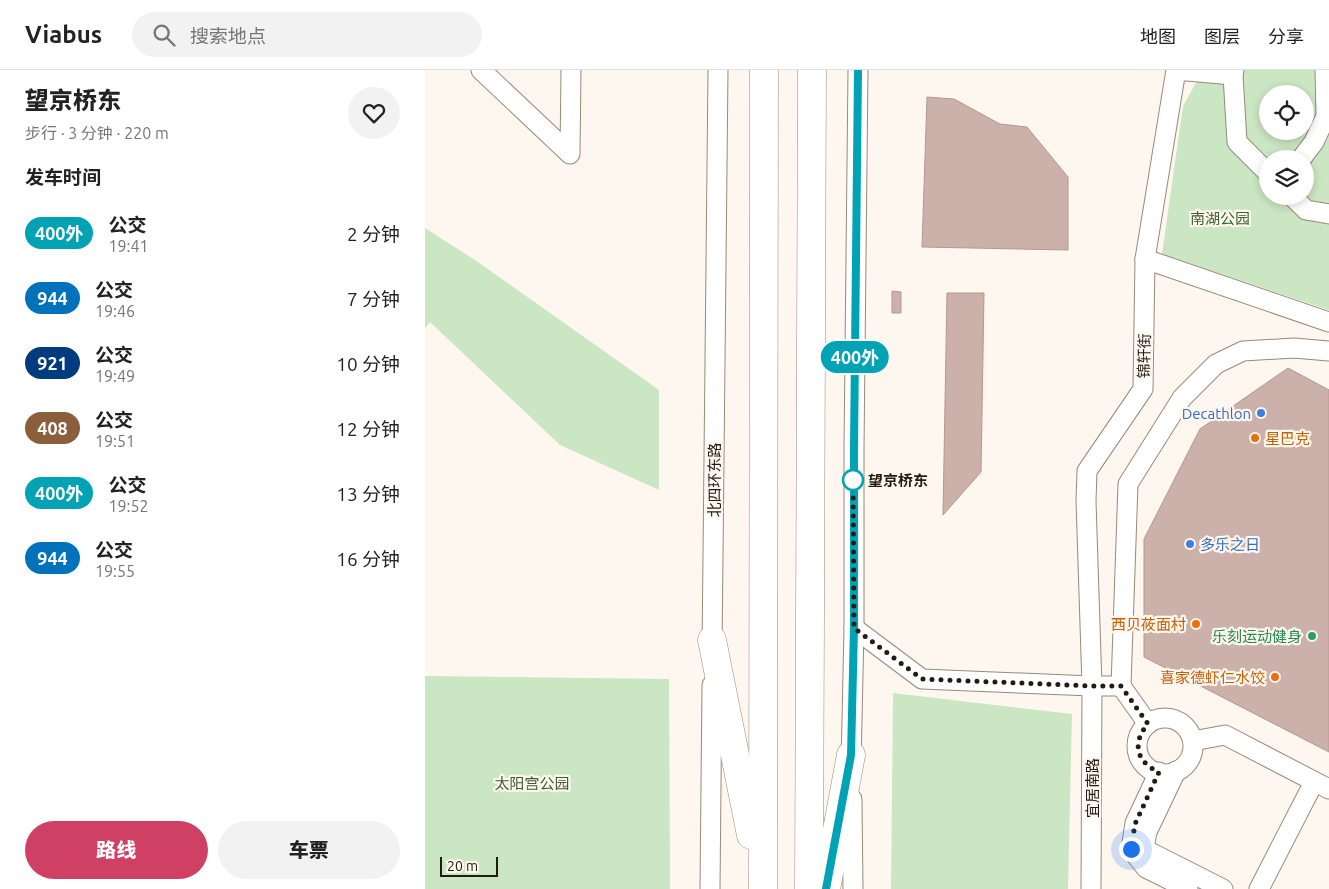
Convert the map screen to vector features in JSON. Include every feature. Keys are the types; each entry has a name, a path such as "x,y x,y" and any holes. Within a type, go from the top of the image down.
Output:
{"highway":[{"path":"762,889 764,70"},
{"path":"809,889 812,70"},
{"path":"712,640 762,889"},
{"path":"827,889 851,755"}],"street":[{"path":"481,70 570,154 571,70"},
{"name":"北四环东路","path":"710,889 718,70"},
{"path":"853,889 851,755 854,628 858,70"},
{"path":"1176,70 1233,73 1237,142 1259,164"},
{"name":"锦轩街","path":"1092,686 1086,501 1087,471 1143,389 1145,259 1176,70"},
{"path":"1308,150 1327,116 1325,70"},
{"path":"1301,205 1306,210 1329,214"},
{"path":"1145,259 1329,322"},
{"path":"1148,724 1121,686 1128,484 1182,398 1216,364 1243,350 1294,348 1329,351"},
{"path":"854,628 922,679 1121,686"},
{"name":"宜居南路","path":"1091,889 1092,686"},
{"path":"1166,718 1183,724 1190,732 1193,741 1193,751 1189,760 1183,767 1167,772 1151,769 1139,756 1139,738 1142,730 1156,719 1166,718"},
{"path":"1193,741 1225,735 1322,786 1259,889"},
{"path":"1167,772 1135,824 1131,849 1146,868 1188,889"},
{"path":"1167,772 1147,832 1144,849 1223,889"}],"green space":[{"name":"南湖公园","path":"1203,70 1329,70 1329,310 1162,254 1183,106"},
{"path":"425,228 475,260 659,390 659,490 560,445 430,322 425,328"},
{"name":"太阳宫公园","path":"425,676 669,679 670,889 425,889"},
{"path":"893,693 1072,714 1068,889 891,889"}],"building":[{"path":"927,97 954,99 1000,124 1027,127 1068,177 1068,250 922,247"},
{"path":"892,291 901,292 901,313 892,313"},
{"path":"947,293 984,293 981,472 943,515"},
{"path":"1288,368 1329,390 1329,752 1144,657 1144,539 1200,429"}],"bus line":[{"name":"400外","path":"826,889 851,755 854,628 858,70"}],"place":[{"name":"Decathlon","path":"1261,413"},
{"name":"星巴克","path":"1255,438"},
{"name":"望京桥东","path":"853,480"},
{"name":"多乐之日","path":"1190,544"},
{"name":"西贝莜面村","path":"1196,624"},
{"name":"乐刻运动健身","path":"1312,636"},
{"name":"喜家德虾仁水饺","path":"1275,677"}],"route":[{"path":"853,480 854,628 922,679 1121,686 1148,724 1142,730 1139,738 1139,756 1151,769 1159,772 1135,824 1131,849"}]}
